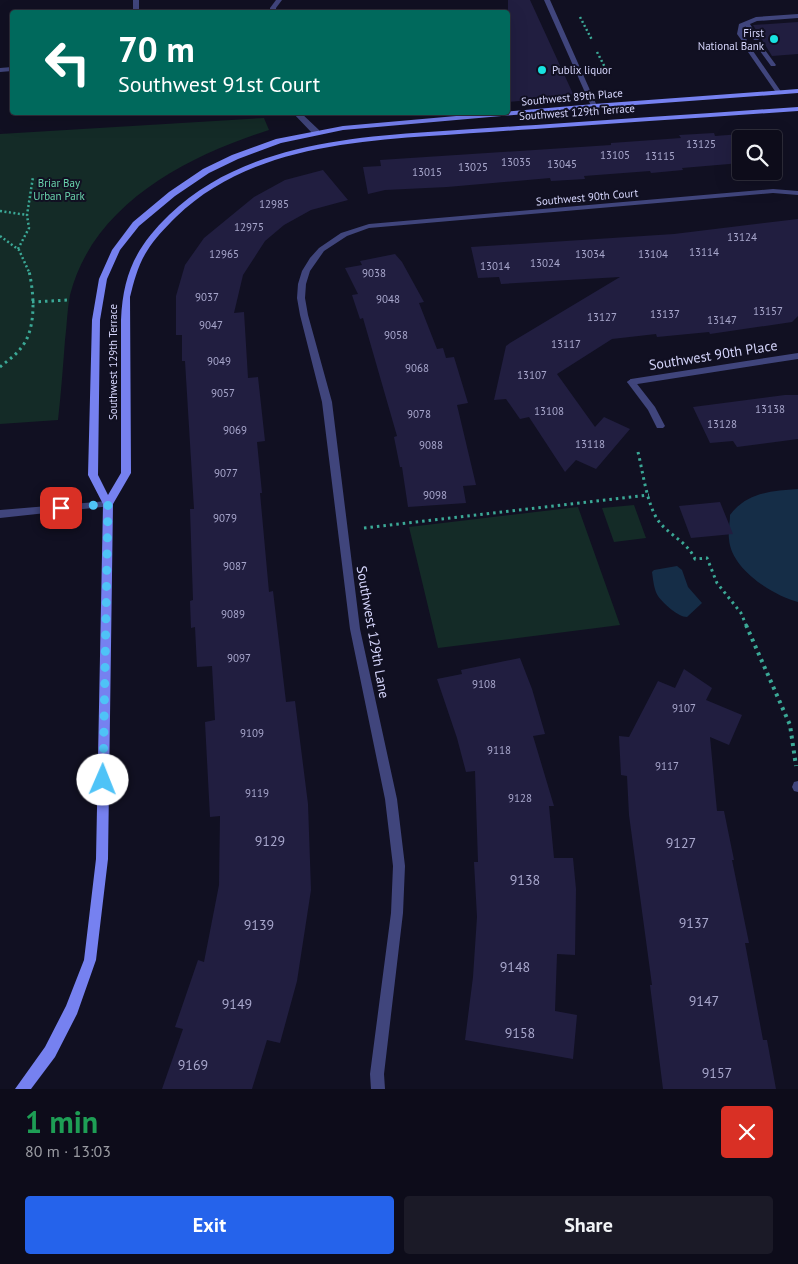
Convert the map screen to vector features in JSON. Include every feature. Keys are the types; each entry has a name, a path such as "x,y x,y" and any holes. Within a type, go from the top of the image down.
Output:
{"street":[{"path":"547,0 594,106"},
{"path":"744,40 740,34 741,24 756,18 798,16"},
{"path":"746,23 756,39"},
{"path":"763,51 773,65"},
{"path":"752,52 779,93"},
{"name":"Southwest 89th Place","path":"510,113 798,91"},
{"name":"Southwest 129th Terrace","path":"108,504 126,472 125,320 126,297 131,277 142,252 158,231 186,203 216,183 278,156 328,144 412,135 798,109"},
{"path":"298,115 316,132"},
{"name":"Southwest 89th Place","path":"206,171 235,157 265,146 316,132 366,125 486,115"},
{"name":"Southwest 129th Terrace","path":"22,1089 50,1052 72,1009 90,960 102,859 108,504 93,475 96,320 103,279 116,250 136,224 172,194 206,171"},
{"name":"Southwest 90th Court","path":"378,224 559,211 773,191 798,193"},
{"name":"Southwest 129th Lane","path":"378,224 347,232 324,246 310,263 305,274 301,295 302,310 320,367 327,402 355,630 391,799 398,857 397,913 378,1074 378,1089"},
{"name":"Southwest 90th Place","path":"660,426 652,409 631,382 798,356"},
{"path":"0,514 108,504"}],"path":[{"path":"580,17 592,40"},
{"path":"597,52 609,75"},
{"path":"18,249 29,228 27,215 33,177"},
{"path":"0,211 27,215"},
{"path":"0,236 18,249 26,262 32,302 32,319 23,346 0,367"},
{"path":"32,302 68,300"},
{"path":"638,452 658,521 692,550 695,559 707,558 717,583 741,614 790,725 798,786"},
{"path":"358,528 649,495"}],"green space":[{"name":"Briar Bay Urban Park","path":"264,118 269,130 207,154 176,170 147,188 121,210 99,234 82,263 70,295 58,420 0,424 0,134"},
{"path":"634,505 646,538 614,542 602,508"},
{"path":"578,507 620,625 438,648 409,527"}],"water":[{"path":"798,489 798,602 765,587 745,570 731,550 729,533 730,515 744,502 761,494"},
{"path":"677,566 682,570 688,587 702,603 687,617 675,612 663,602 657,594 654,584 652,572 654,570"}],"building":[{"path":"508,0 530,0 574,96 510,102 510,10 508,10"},
{"name":"First National Bank","path":"798,22 798,54 772,56 753,25"},
{"path":"714,133 715,136 732,135 732,164 651,173 650,171 584,176 585,179 551,181 550,178 447,187 385,190 368,194 363,167 381,166 380,160 611,145 611,143 681,138 679,135"},
{"path":"323,170 348,200 311,210 284,225 265,241 243,275 234,313 244,312 248,378 258,377 265,441 257,442 269,592 273,591 286,702 295,701 308,804 311,890 297,981 280,1043 267,1040 252,1089 162,1089 183,1029 175,1027 198,960 204,962 219,885 220,816 210,817 205,722 215,720 212,666 197,667 195,627 191,628 190,601 193,600 190,509 194,509 185,361 182,361 182,335 176,335 176,296 185,265 204,238 254,197 285,180"},
{"path":"798,219 798,316 792,322 710,334 709,332 657,337 656,334 612,339 557,374 595,427 604,417 630,429 596,469 576,460 565,472 529,417 520,419 506,399 494,400 506,346 620,277 501,284 499,277 478,278 471,247 674,234"},
{"path":"395,254 402,262 424,302 419,303 437,349 443,348 446,358 454,357 468,403 457,405 476,485 463,486 466,503 408,507 402,467 400,467 394,437 397,436 363,318 360,319 352,295 358,294 345,268 362,265 360,261"},
{"path":"798,395 798,439 737,447 733,441 710,443 693,407"},
{"path":"720,502 733,534 691,538 679,506"},
{"path":"520,658 532,689 545,734 533,736 554,806 549,806 554,858 573,858 576,889 575,955 557,954 555,1011 577,1015 573,1059 465,1040 473,977 477,917 474,862 478,862 475,771 466,772 457,738 437,679 462,674 461,670"},
{"path":"684,669 712,688 706,700 742,715 729,745 710,737 717,811 724,811 749,943 745,943 763,1040 767,1040 776,1089 663,1089 650,985 652,985 629,815 627,776 621,775 619,736 629,737 658,681 675,688"}],"place":[{"name":"First National Bank","path":"774,39"},
{"name":"Publix liquor","path":"542,70"}],"route":[{"path":"61,508 108,504 103,780"}]}
